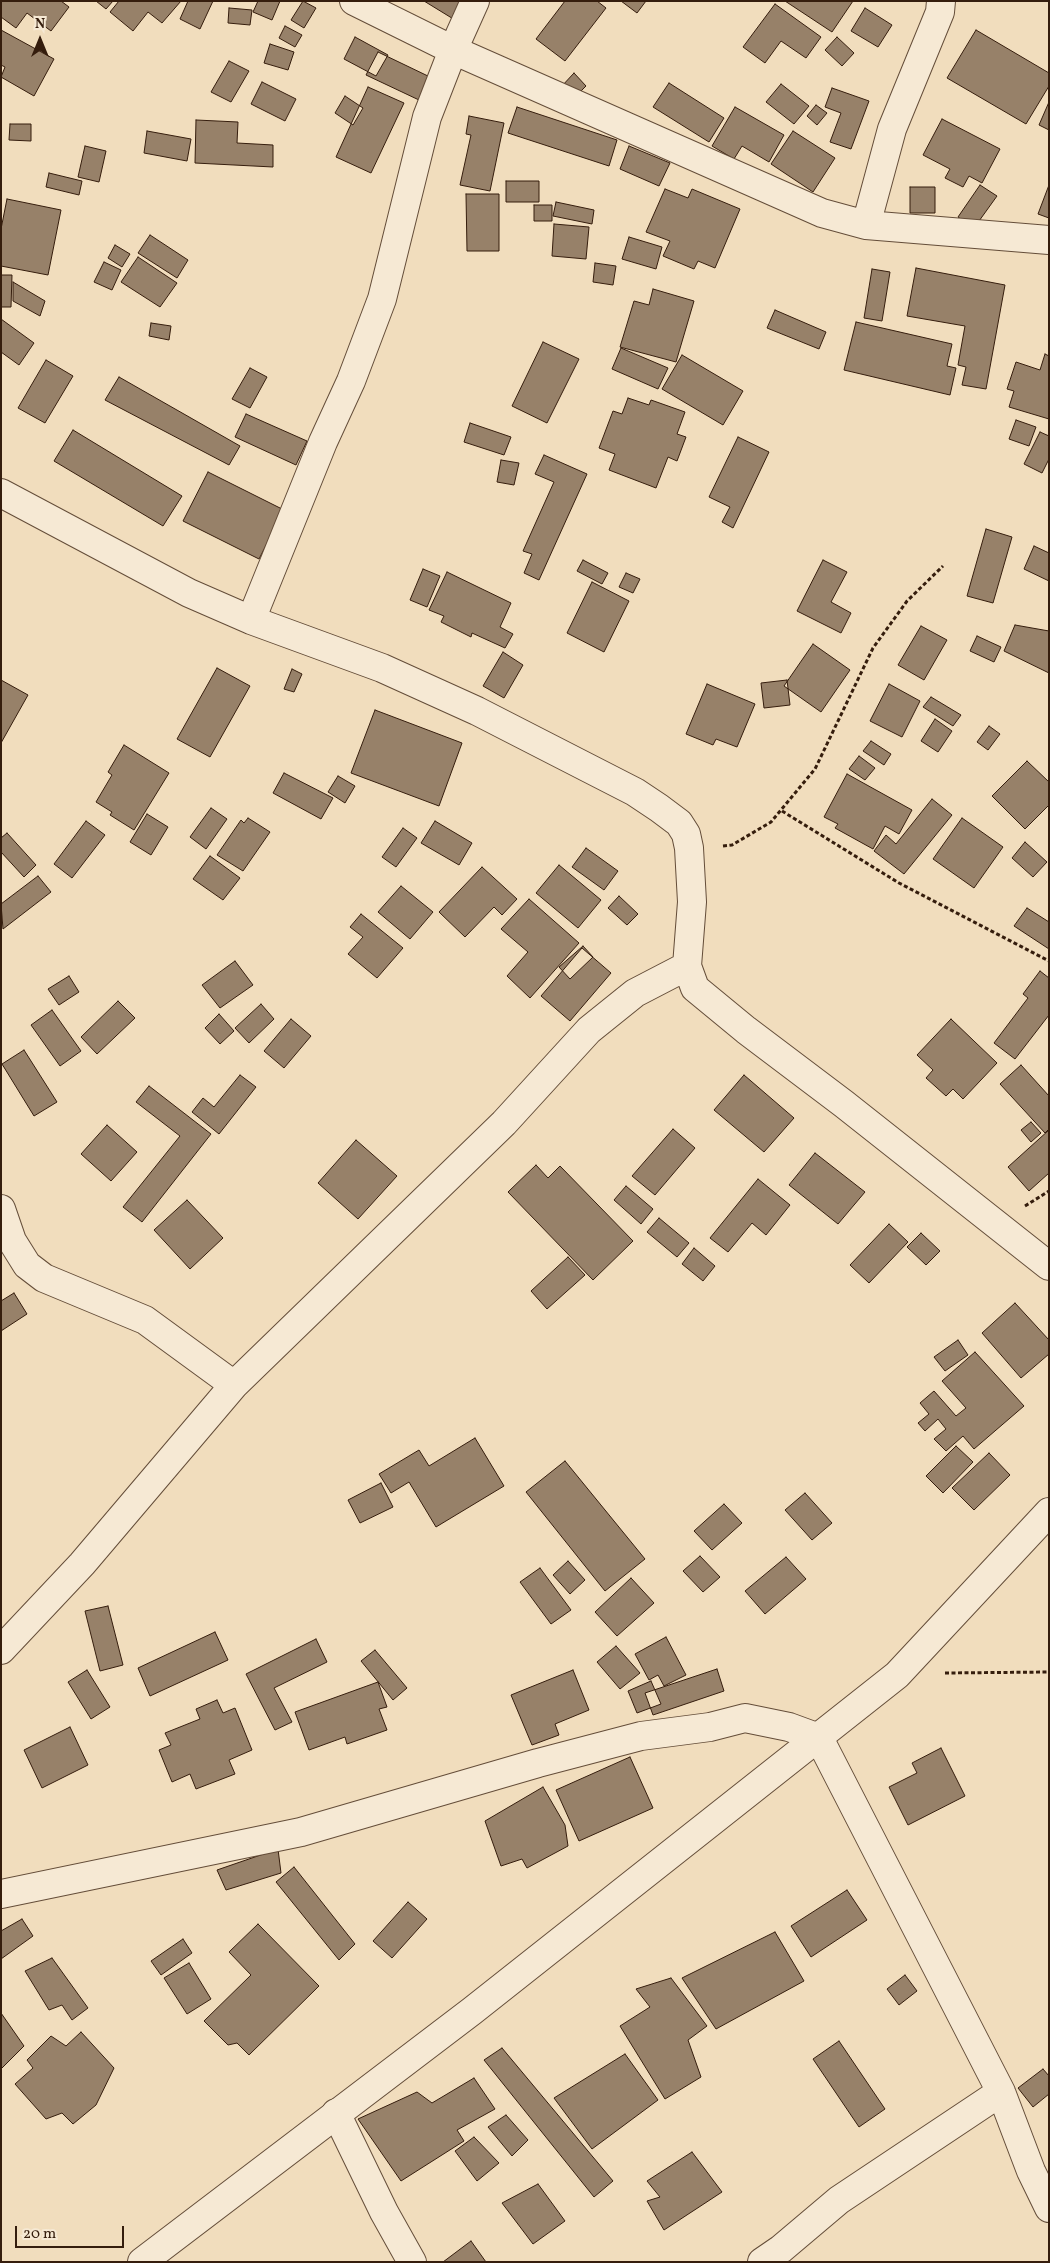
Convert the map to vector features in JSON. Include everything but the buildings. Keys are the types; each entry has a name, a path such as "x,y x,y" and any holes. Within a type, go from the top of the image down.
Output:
{"street":[{"path":"354,1 452,50 822,213 866,225 1049,240"},
{"path":"251,620 323,442 351,381 382,299 427,118 452,50 476,1"},
{"path":"866,225 892,129 940,12 941,1"},
{"path":"1,493 189,593 251,620 382,668 476,711 636,792 679,823 686,834 690,848 692,902 687,966 696,988 746,1030 844,1104 1049,1266"},
{"path":"1,1650 82,1564 234,1385 504,1123 589,1030 636,993 687,966"},
{"path":"1,1209 12,1241 27,1265 44,1278 146,1320 234,1385"},
{"path":"142,2262 472,2011 897,1676 1049,1512"},
{"path":"1,1894 301,1832 538,1763 641,1736 710,1727 745,1718 789,1727 819,1738 1001,2092 1031,2171 1049,2208"},
{"path":"762,2262 839,2200 1001,2092"},
{"path":"336,2113 384,2212 412,2262"}],"path":[{"path":"690,848 732,845 757,832 782,810 815,770 873,648 907,601 943,566"},
{"path":"782,810 899,884 1049,961"},
{"path":"897,1676 977,1672 1049,1672"}]}
